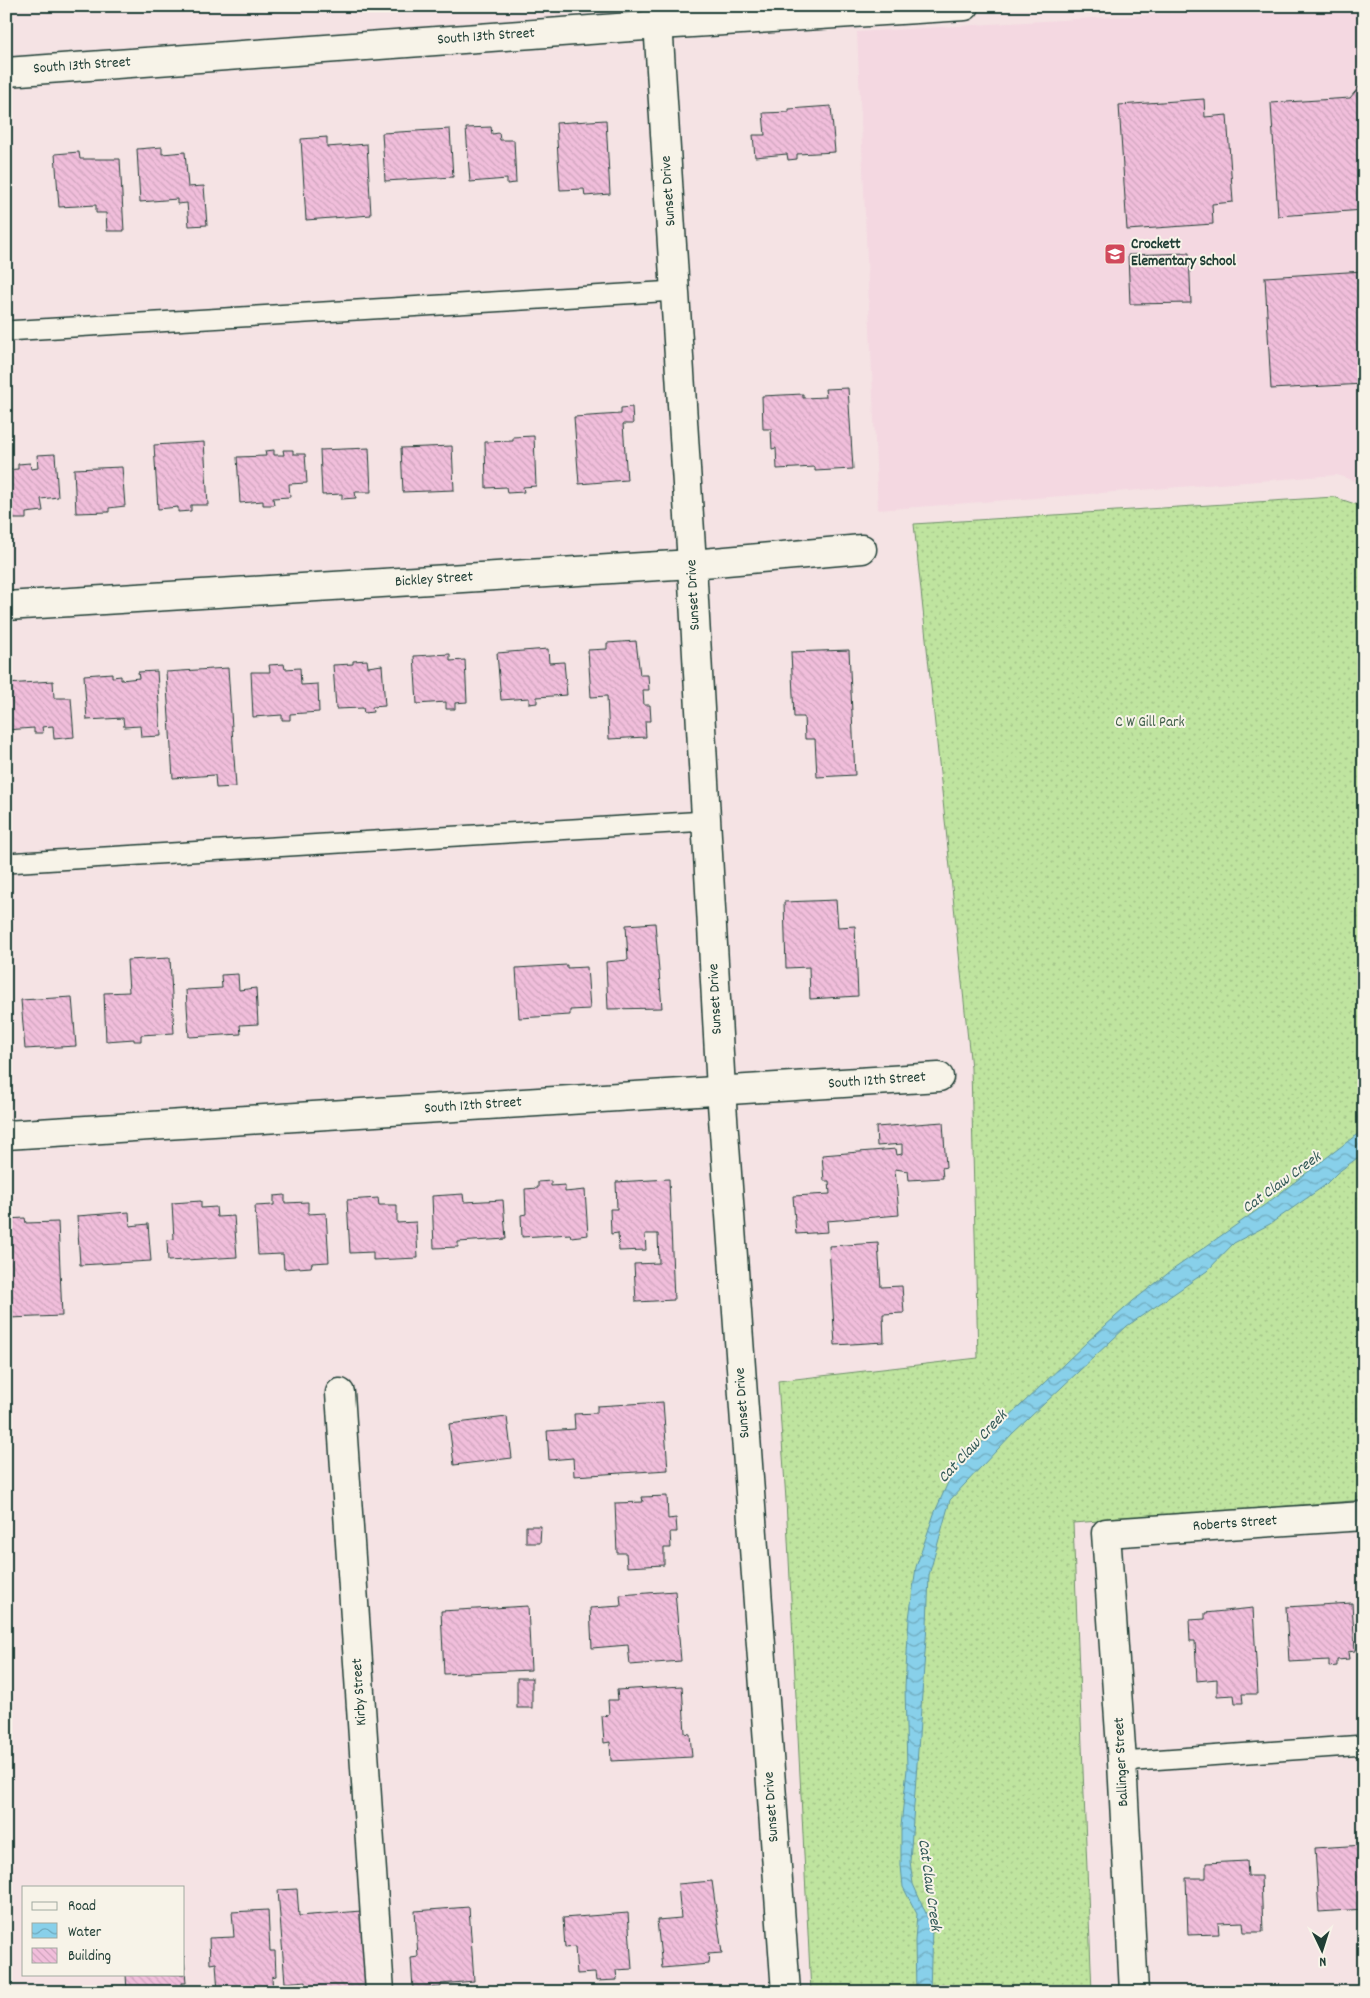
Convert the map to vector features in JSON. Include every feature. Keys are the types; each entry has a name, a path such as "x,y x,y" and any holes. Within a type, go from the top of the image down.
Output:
{"street":[{"name":"South 13th Street","path":"6,72 658,16 965,6"},
{"name":"Sunset Drive","path":"658,16 692,564 721,1090 786,1992"},
{"name":"Bickley Street","path":"6,606 692,564 862,549"},
{"name":"South 12th Street","path":"6,1135 939,1077"},
{"name":"Kirby Street","path":"340,1393 380,1992"},
{"name":"Roberts Street","path":"1106,1533 1364,1516"},
{"name":"Ballinger Street","path":"1106,1533 1122,1762 1134,1992"}],"lane":[{"path":"6,331 675,291"},
{"path":"6,863 706,821"},
{"path":"1122,1762 1364,1745"}],"shaded area":[{"name":"Crockett Elementary School","path":"1294,6 1364,6 1364,484 1337,475 878,510 857,32"}],"green space":[{"name":"C W Gill Park","path":"1334,497 1364,507 1364,1500 1073,1523 1092,1992 811,1992 786,1500 778,1381 978,1358 971,1068 914,524"}],"water":[{"path":"1364,1129 1364,1153 1337,1173 1324,1186 1270,1224 1234,1243 1207,1271 1127,1326 1013,1433 950,1500 929,1575 910,1861 913,1884 932,1927 930,1992 916,1992 915,1941 917,1914 903,1887 901,1865 901,1826 907,1769 905,1687 909,1619 916,1567 934,1514 954,1469 1087,1342 1133,1301 1171,1271 1266,1204"}],"building":[{"path":"1364,81 1364,210 1278,216 1271,103 1350,98"},
{"path":"1204,99 1205,117 1227,115 1233,202 1212,204 1213,224 1127,230 1119,105"},
{"path":"831,106 835,152 797,154 797,159 788,160 787,154 755,157 753,135 765,135 763,113 789,112 789,109"},
{"path":"606,120 610,194 585,196 584,189 560,190 556,123"},
{"path":"491,127 492,134 499,133 500,140 514,140 516,183 507,184 507,179 470,182 466,128"},
{"path":"450,129 453,177 385,181 382,133"},
{"path":"327,137 327,147 367,144 371,215 306,220 301,139"},
{"path":"162,147 162,154 185,152 188,187 204,186 207,225 189,226 187,203 177,204 177,199 140,202 137,149"},
{"path":"79,152 80,159 120,159 124,231 107,231 106,213 96,213 96,205 59,207 55,154"},
{"path":"1189,253 1191,303 1130,304 1128,255"},
{"path":"1364,271 1364,384 1271,389 1265,277"},
{"path":"848,388 853,469 815,471 815,467 777,469 776,448 772,449 771,429 763,429 762,396 803,394 803,398 826,397 825,389"},
{"path":"632,407 633,424 623,424 627,480 579,484 574,417 621,414 621,408"},
{"path":"534,436 536,486 523,487 524,492 507,493 506,487 486,488 485,442 513,441 513,437"},
{"path":"204,442 208,505 191,505 191,511 178,512 178,507 158,509 154,445"},
{"path":"452,446 454,490 403,492 401,448"},
{"path":"369,448 371,492 355,492 356,498 342,499 342,494 322,495 320,450"},
{"path":"274,450 274,455 284,455 283,450 293,450 293,454 305,454 307,483 289,484 290,497 273,498 274,505 263,505 263,501 240,503 237,457 266,456 265,451"},
{"path":"55,454 58,497 41,499 43,511 26,513 26,519 13,519 13,514 6,514 6,470 18,469 18,464 30,463 31,469 38,468 37,455"},
{"path":"122,467 125,506 109,508 109,512 76,513 74,469"},
{"path":"636,641 640,675 648,675 649,690 643,690 644,705 650,705 651,721 645,721 646,737 609,739 607,696 591,697 588,650 607,649 607,643"},
{"path":"548,649 549,663 564,662 567,695 537,697 537,703 529,704 529,698 501,700 497,653"},
{"path":"849,650 855,775 817,777 815,739 805,739 804,717 794,717 791,652"},
{"path":"450,654 450,661 465,660 467,702 455,703 455,709 446,709 446,702 417,704 414,656"},
{"path":"367,660 368,667 382,665 385,706 372,707 373,712 364,713 363,708 336,709 333,665 353,664 353,661"},
{"path":"284,664 285,669 300,668 301,685 318,684 319,712 290,714 290,720 282,720 282,715 253,717 251,672 270,672 269,665"},
{"path":"228,668 236,787 216,788 215,775 173,778 166,672"},
{"path":"157,671 161,736 141,737 140,726 124,727 123,718 87,720 84,675 112,673 112,677 121,676 121,680 139,678 138,672"},
{"path":"53,681 54,698 71,698 74,737 54,739 53,726 42,727 43,733 34,733 34,728 6,730 6,684"},
{"path":"836,900 838,927 855,926 858,996 810,999 809,967 786,968 784,902"},
{"path":"655,923 662,1008 608,1009 606,962 628,960 626,925"},
{"path":"170,958 174,1033 141,1035 141,1041 134,1041 134,1039 106,1041 104,993 129,992 127,960"},
{"path":"567,965 567,968 587,967 590,1009 570,1010 570,1015 519,1018 516,968"},
{"path":"238,974 239,990 256,988 258,1024 240,1025 241,1034 189,1037 186,990 222,988 221,975"},
{"path":"72,997 76,1046 25,1049 21,1000"},
{"path":"943,1122 946,1167 942,1168 943,1178 909,1180 908,1171 895,1169 899,1215 827,1221 828,1232 796,1234 793,1196 830,1194 829,1181 824,1181 822,1155 896,1149 897,1155 902,1154 902,1144 877,1146 876,1127"},
{"path":"669,1179 674,1300 636,1302 634,1264 659,1263 658,1234 645,1234 646,1250 619,1251 618,1233 611,1234 610,1209 617,1209 616,1182"},
{"path":"551,1181 551,1186 565,1185 565,1192 585,1190 588,1235 571,1237 570,1234 522,1237 521,1215 526,1214 525,1189 538,1188 538,1182"},
{"path":"463,1194 464,1202 503,1200 506,1239 458,1242 458,1247 434,1248 432,1196"},
{"path":"285,1195 285,1203 308,1202 308,1214 326,1213 329,1262 312,1263 311,1267 284,1269 283,1254 258,1255 255,1206 274,1205 274,1196"},
{"path":"378,1198 379,1205 397,1205 397,1223 416,1222 418,1258 373,1260 373,1252 350,1253 347,1200"},
{"path":"201,1201 201,1208 216,1207 217,1217 234,1216 237,1257 168,1261 167,1240 174,1239 172,1203"},
{"path":"129,1212 130,1226 148,1224 151,1261 80,1265 77,1216"},
{"path":"25,1218 26,1223 58,1222 62,1316 9,1318 10,1347 6,1347 6,1312 8,1311 6,1219"},
{"path":"878,1243 881,1287 902,1286 904,1313 883,1314 884,1342 835,1345 829,1246"},
{"path":"663,1402 668,1470 574,1476 573,1458 549,1460 547,1431 575,1429 574,1414 597,1413 597,1406"},
{"path":"507,1417 512,1458 454,1465 449,1424"},
{"path":"667,1496 668,1519 676,1518 677,1532 670,1532 671,1548 664,1548 664,1565 627,1567 626,1553 617,1553 615,1503 643,1502 642,1497"},
{"path":"526,1526 541,1526 540,1543 526,1543"},
{"path":"675,1591 681,1661 630,1665 628,1645 592,1648 590,1608 621,1606 620,1595"},
{"path":"1352,1603 1355,1651 1348,1652 1349,1659 1337,1660 1337,1666 1329,1667 1329,1660 1289,1662 1286,1607"},
{"path":"528,1606 531,1670 444,1674 441,1611"},
{"path":"1253,1608 1258,1694 1242,1694 1243,1703 1235,1703 1234,1695 1217,1696 1217,1679 1197,1681 1195,1641 1190,1641 1189,1620 1205,1619 1205,1613"},
{"path":"517,1678 532,1678 532,1708 517,1708"},
{"path":"682,1686 685,1733 690,1734 692,1757 611,1761 610,1742 604,1743 602,1716 609,1715 608,1700 618,1700 617,1690"},
{"path":"1364,1845 1364,1909 1319,1912 1315,1848"},
{"path":"1247,1861 1248,1876 1261,1876 1263,1932 1244,1932 1243,1922 1218,1923 1219,1934 1188,1935 1186,1878 1206,1878 1206,1863"},
{"path":"712,1881 722,1953 708,1954 709,1964 662,1968 657,1920 681,1918 678,1884"},
{"path":"297,1889 299,1916 361,1911 370,1990 307,1992 306,1981 285,1983 278,1890"},
{"path":"469,1907 474,1981 441,1984 441,1987 413,1989 411,1958 418,1957 415,1911"},
{"path":"268,1910 270,1951 275,1951 276,1976 272,1977 273,1992 218,1992 216,1963 210,1964 209,1938 234,1937 232,1912"},
{"path":"628,1913 632,1969 616,1970 617,1980 596,1981 595,1973 577,1974 575,1947 565,1948 563,1918"},
{"path":"185,1970 186,1983 182,1983 182,1992 127,1992 126,1976 185,1976"}],"place":[{"name":"Crockett Elementary School","path":"1115,254"}],"water label":[{"name":"Cat Claw Creek","path":"1282,1183"},
{"name":"Cat Claw Creek","path":"973,1447"},
{"name":"Cat Claw Creek","path":"929,1885"}]}
